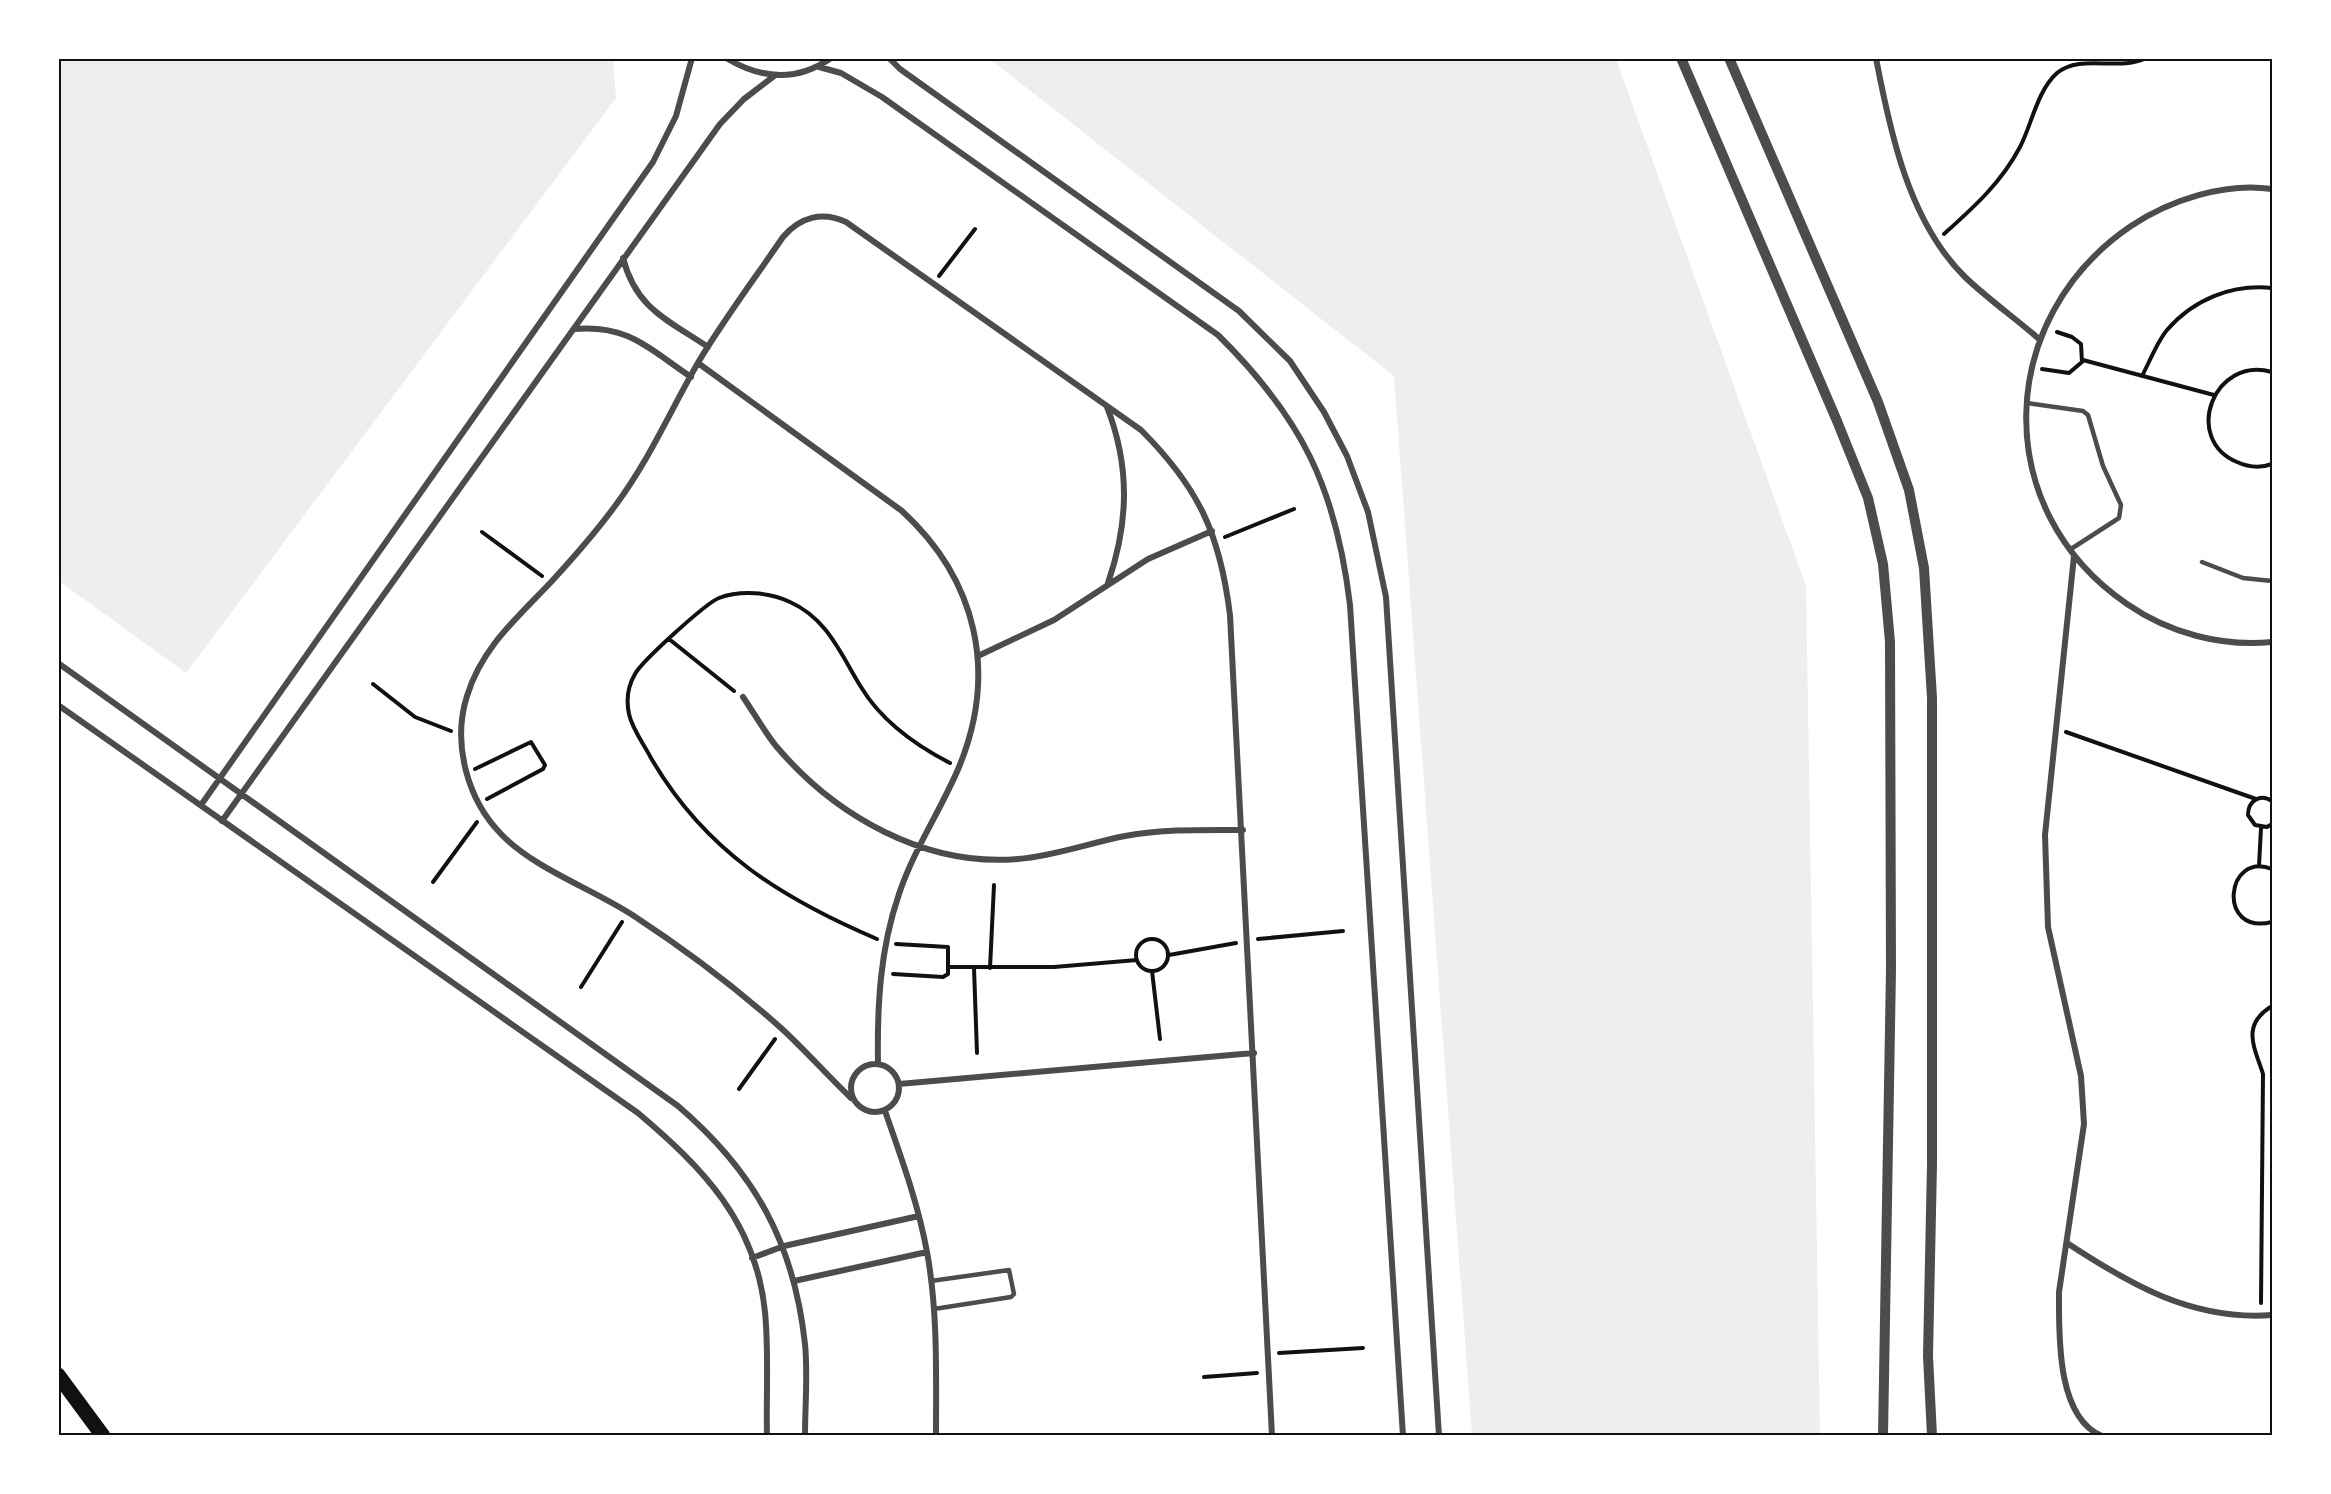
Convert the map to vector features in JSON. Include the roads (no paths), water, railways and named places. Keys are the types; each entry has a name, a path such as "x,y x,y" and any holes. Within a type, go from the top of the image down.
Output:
{"main road":[{"path":"58,1375 103,1436"}],"street":[{"path":"201,806 652,162 676,116 692,58"},
{"path":"726,58 749,71 774,76 797,75 819,67 831,58"},
{"path":"889,58 900,69 1239,311 1290,361 1324,412 1347,456 1368,512 1386,597 1439,1436"},
{"path":"1681,58 1868,498 1883,564 1890,642 1892,969 1883,1436"},
{"path":"1730,58 1878,402 1909,490 1924,568 1932,698 1932,1164 1928,1356 1932,1436"},
{"path":"1876,58 1897,155 1914,199 1937,240 1964,276 2039,339"},
{"path":"819,67 841,73 882,97 1218,335 1261,380 1286,412 1312,457 1336,524 1344,555 1350,605 1403,1436"},
{"path":"222,821 720,124 744,99 774,76"},
{"path":"2272,189 2205,193 2151,213 2103,245 2065,288 2039,339 2032,368 2026,426 2032,470 2046,512 2072,553 2105,589 2148,619 2198,637 2250,644 2272,642"},
{"path":"850,1098 855,1074 869,1064 878,1064 892,1070 899,1084 897,1100 885,1111 869,1112 850,1098 782,1029 691,955 628,913 526,856 502,835 478,803 467,773 462,732 466,698 479,665 499,636 584,545 632,482 668,422 698,363 783,237 790,229 807,219 827,216 846,222 1141,430 1170,459 1194,493 1212,531 1225,573 1230,615 1243,830 1272,1436"},
{"path":"623,258 632,286 646,305 708,347"},
{"path":"574,329 611,329 629,335 691,377"},
{"path":"698,363 902,511 920,527 948,565 960,586 974,632 978,656 978,692 970,736 958,768 918,847 899,894 885,943 877,1018 878,1064"},
{"path":"1107,406 1122,456 1125,498 1122,533 1108,582"},
{"path":"978,656 1046,625 1108,582 1168,548 1212,531"},
{"path":"2072,553 2045,835 2048,927 2082,1076 2084,1124 2059,1293 2059,1318 2068,1399 2078,1418 2102,1436"},
{"path":"58,663 678,1106 706,1130 738,1166 765,1206 784,1246 794,1281 805,1346 805,1436"},
{"path":"743,697 776,746 816,788 864,822 918,847 990,860 1017,860 1060,853 1104,841 1156,831 1243,830"},
{"path":"58,705 638,1113 684,1151 714,1185 738,1224 752,1258 765,1311 767,1436"},
{"path":"899,1084 1254,1053"},
{"path":"885,1111 919,1216 927,1252 934,1309 936,1436"},
{"path":"752,1258 784,1246 919,1216"},
{"path":"2067,1243 2109,1271 2154,1295 2203,1310 2272,1315"},
{"path":"794,1281 927,1252"}],"lane":[{"path":"2027,403 2083,411 2088,415 2103,466 2121,505 2119,518 2072,553"},
{"path":"2202,562 2243,578 2272,580"},
{"path":"931,1281 1009,1270 1014,1294 1011,1297 934,1309"}]}
